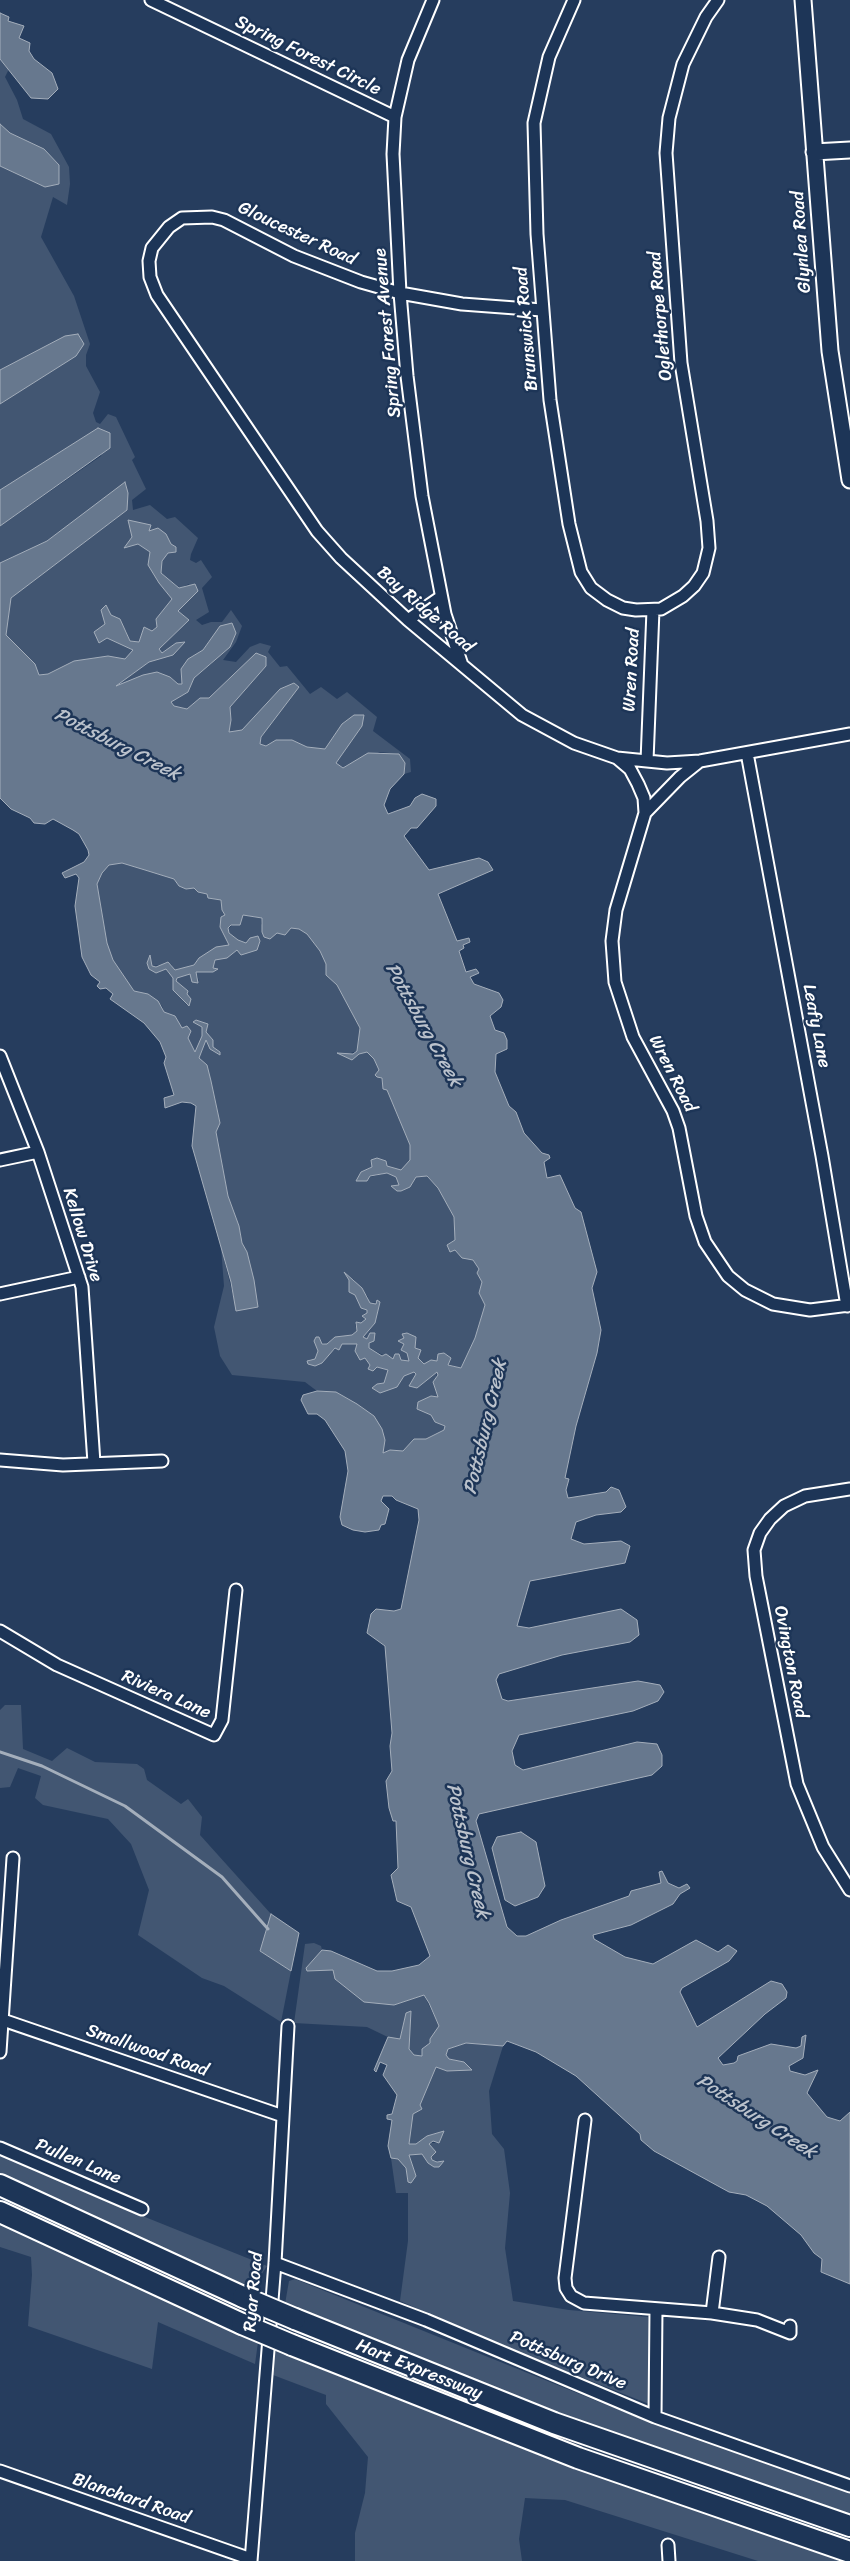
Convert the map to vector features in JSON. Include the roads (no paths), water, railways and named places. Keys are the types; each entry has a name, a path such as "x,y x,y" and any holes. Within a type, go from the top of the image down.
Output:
{"highway":[{"name":"Hart Expressway","path":"0,2186 243,2297 554,2423 684,2470 850,2526"},
{"name":"Hart Expressway","path":"0,2212 242,2324 292,2345 561,2452 850,2552"}],"street":[{"name":"Spring Forest Circle","path":"151,0 395,118"},
{"name":"Spring Forest Avenue","path":"433,0 408,60 395,118 393,154 400,293 407,376 422,496 441,597 462,665"},
{"name":"Brunswick Road","path":"574,0 549,57 534,122 533,157 542,310 550,400 569,524 581,572 591,588 607,600 623,608 653,610"},
{"name":"Oglethorpe Road","path":"653,610 672,604 694,586 703,572 709,548 707,521 681,363 666,153 669,118 683,64 706,17 718,0"},
{"name":"Glynlea Road","path":"803,0 830,351 850,480"},
{"path":"814,152 850,150"},
{"name":"Gloucester Road","path":"161,235 182,218 212,217 224,220 326,270 400,293 462,304 542,310"},
{"name":"Bay Ridge Road","path":"161,235 152,248 149,261 150,277 157,294 317,531 341,558 408,620 522,715 574,743 617,758 646,761 700,761 850,734"},
{"path":"408,620 441,597"},
{"name":"Wren Road","path":"646,761 653,610"},
{"name":"Leafy Lane","path":"747,753 849,1306"},
{"name":"Wren Road","path":"617,758 630,770 638,784 644,798 645,813 616,910 612,941 615,982 634,1037 673,1111 679,1128 696,1216 705,1242 728,1276 745,1290 773,1304 810,1310 849,1306"},
{"name":"Wren Road","path":"645,813 680,777 700,761"},
{"name":"Kellow Drive","path":"0,1056 38,1152 79,1277 84,1308 94,1464"},
{"path":"0,1160 38,1152"},
{"path":"0,1294 79,1277"},
{"path":"0,1460 63,1465 162,1461"},
{"name":"Ovington Road","path":"850,1489 805,1496 784,1506 770,1519 760,1533 754,1550 756,1576 797,1784 823,1847 850,1890"},
{"name":"Riviera Lane","path":"0,1631 57,1665 214,1735 222,1720 236,1590"},
{"path":"0,2052 5,1904 13,1858"},
{"name":"Smallwood Road","path":"1,2020 283,2116"},
{"name":"Ryar Road","path":"251,2560 275,2263 288,2026"},
{"path":"585,2120 565,2278 566,2288 571,2296 584,2303 712,2314 757,2320 790,2334 790,2326"},
{"name":"Pullen Lane","path":"0,2148 142,2208"},
{"path":"712,2314 719,2257"},
{"name":"Pottsburg Drive","path":"275,2263 426,2320 655,2417 850,2486"},
{"path":"655,2417 656,2309"},
{"name":"Blanchard Road","path":"0,2471 251,2560"},
{"path":"668,2544 669,2561"}],"water":[{"path":"0,13 9,17 8,21 24,26 19,38 30,43 29,51 34,59 52,73 58,89 48,99 31,98 0,59"},
{"path":"0,124 10,133 44,149 59,165 59,184 45,187 0,166"},
{"path":"78,334 84,344 76,356 0,404 0,370 65,336"},
{"path":"98,428 110,433 110,448 0,526 0,490"},
{"name":"Pottsburg Creek","path":"125,482 128,493 127,510 11,598 6,635 35,664 39,675 48,674 74,661 108,656 125,659 133,650 107,638 99,643 94,632 105,624 101,610 106,605 111,615 120,619 130,641 139,642 144,627 152,631 157,627 156,619 172,599 148,565 150,552 138,544 124,548 132,537 128,520 151,525 149,531 158,528 166,534 171,544 176,547 176,552 168,553 162,561 161,573 179,588 195,584 198,591 178,611 189,620 159,649 162,653 176,643 185,642 173,655 149,662 116,686 143,675 157,672 170,677 178,684 182,684 181,669 188,659 203,650 220,626 232,623 236,633 230,647 194,678 188,692 171,702 174,706 187,709 200,698 209,698 256,653 266,657 266,666 230,707 231,720 229,732 242,730 280,689 294,683 299,687 261,737 260,744 266,746 276,740 292,740 307,747 325,749 342,724 354,715 364,715 362,726 336,763 343,768 368,753 399,754 405,763 404,774 390,789 384,805 388,814 410,806 415,798 422,794 436,799 436,806 417,828 411,828 404,836 429,870 479,858 488,862 493,870 438,894 457,941 469,938 470,942 463,945 464,948 459,951 466,972 476,969 479,973 470,977 474,984 499,993 503,1000 501,1007 490,1016 495,1030 504,1033 507,1040 507,1049 496,1054 495,1072 509,1106 516,1112 524,1133 542,1153 549,1155 550,1158 544,1162 547,1178 560,1175 575,1208 581,1212 597,1272 592,1288 601,1330 597,1353 576,1426 565,1478 569,1479 566,1490 568,1498 606,1492 611,1487 619,1490 626,1507 621,1512 596,1515 576,1522 571,1539 584,1544 621,1541 630,1546 625,1563 530,1581 517,1626 529,1628 621,1609 637,1620 639,1635 630,1642 562,1655 499,1674 496,1680 502,1699 508,1701 638,1681 660,1685 664,1692 658,1701 633,1711 519,1735 512,1751 515,1765 523,1770 637,1742 657,1744 662,1755 662,1766 652,1775 479,1814 476,1821 507,1927 517,1936 526,1936 561,1920 629,1896 631,1891 661,1883 659,1872 662,1871 668,1883 679,1888 687,1884 690,1888 680,1894 673,1904 631,1925 593,1935 594,1939 625,1957 653,1964 696,1940 718,1952 728,1945 737,1951 729,1961 682,1988 680,1992 697,2027 771,1981 782,1984 787,1992 786,1998 765,2014 718,2058 723,2065 734,2063 737,2061 738,2056 771,2044 796,2048 801,2046 802,2037 806,2035 803,2058 789,2066 790,2071 805,2075 818,2070 807,2093 827,2117 840,2121 850,2112 850,2284 821,2272 822,2259 814,2253 801,2235 767,2206 746,2195 729,2192 654,2151 641,2140 640,2134 576,2076 536,2052 507,2041 503,2046 466,2043 448,2049 446,2055 449,2059 464,2062 472,2070 447,2071 436,2067 420,2105 422,2109 413,2114 409,2144 416,2144 427,2136 444,2131 439,2143 433,2141 429,2144 436,2152 431,2157 432,2160 437,2162 444,2161 439,2167 434,2167 428,2163 422,2154 409,2155 416,2176 411,2183 408,2182 406,2168 398,2159 391,2158 388,2146 392,2120 387,2119 387,2115 392,2114 397,2095 383,2075 387,2065 380,2062 376,2072 374,2070 388,2037 400,2039 406,2013 411,2011 409,2049 414,2055 422,2056 422,2049 430,2043 430,2039 439,2026 429,2003 424,1995 394,2005 364,2002 335,1979 333,1970 307,1971 306,1968 322,1950 331,1951 377,1971 392,1971 419,1965 430,1956 411,1907 397,1901 391,1875 398,1868 396,1821 393,1821 389,1808 386,1781 392,1771 390,1746 392,1733 385,1646 367,1633 371,1614 376,1609 394,1611 401,1609 419,1520 418,1509 396,1500 392,1496 383,1496 381,1501 389,1509 385,1524 381,1525 379,1530 365,1532 353,1530 342,1525 340,1517 348,1471 345,1451 325,1420 317,1414 308,1414 301,1400 303,1395 317,1391 336,1392 357,1404 374,1416 382,1429 385,1440 383,1453 390,1450 403,1451 414,1439 426,1439 444,1430 445,1426 435,1422 431,1415 417,1409 418,1402 431,1396 438,1397 433,1382 438,1375 437,1372 417,1388 409,1386 416,1374 414,1372 404,1376 397,1387 380,1393 372,1388 377,1384 384,1383 388,1370 377,1367 373,1371 368,1369 370,1365 365,1358 360,1360 355,1351 357,1344 342,1344 339,1350 335,1348 322,1363 315,1366 308,1364 307,1361 315,1359 318,1351 314,1341 316,1337 319,1337 322,1344 327,1344 335,1337 352,1335 357,1331 356,1322 361,1323 366,1319 362,1316 367,1313 367,1310 361,1308 355,1295 349,1292 349,1280 344,1272 362,1288 370,1303 376,1304 377,1300 380,1302 375,1323 363,1337 367,1339 370,1333 375,1333 374,1341 369,1343 369,1348 382,1356 386,1354 393,1359 395,1354 399,1354 401,1360 409,1361 407,1353 401,1350 404,1344 398,1341 404,1338 402,1334 407,1333 416,1337 415,1348 421,1350 418,1358 424,1364 431,1360 437,1361 438,1354 444,1353 451,1358 448,1365 461,1368 475,1338 485,1305 479,1293 482,1282 477,1273 479,1269 473,1260 462,1258 455,1250 450,1252 447,1245 455,1240 454,1217 438,1188 427,1176 416,1177 410,1187 401,1191 397,1191 391,1186 399,1185 396,1177 387,1173 370,1176 367,1181 356,1181 361,1172 372,1167 371,1160 377,1158 386,1161 387,1166 401,1170 410,1160 410,1145 387,1090 383,1089 382,1078 375,1075 379,1070 374,1059 367,1052 359,1054 352,1060 337,1053 353,1054 357,1051 360,1028 337,985 326,975 326,964 320,951 307,934 299,929 291,928 285,935 277,933 270,939 264,937 262,932 262,918 243,915 240,925 231,925 228,928 229,933 246,943 250,938 258,936 260,941 257,950 241,955 237,950 227,958 215,960 213,968 218,969 213,972 196,972 198,983 192,982 190,974 177,978 176,981 188,991 187,994 191,999 189,1006 173,990 173,978 166,969 156,973 149,969 147,963 150,955 152,966 156,967 168,962 175,970 194,965 199,958 216,947 229,945 220,927 221,917 225,915 222,910 221,900 208,898 207,894 198,892 194,888 186,889 179,886 174,879 122,863 109,865 102,873 97,884 107,943 113,960 134,991 148,994 158,1001 164,1012 175,1016 182,1028 187,1026 191,1031 188,1038 195,1052 202,1036 202,1027 193,1022 196,1020 208,1024 206,1032 213,1040 213,1047 220,1052 220,1055 210,1049 206,1040 199,1058 207,1065 211,1081 220,1123 216,1132 228,1196 239,1226 242,1243 247,1252 258,1307 236,1311 231,1282 192,1146 196,1106 191,1103 182,1102 165,1108 164,1098 174,1095 164,1063 166,1057 160,1042 144,1023 110,999 113,994 106,988 100,989 97,986 100,982 91,975 82,957 75,906 79,878 76,874 65,878 62,873 84,862 89,855 88,850 79,834 73,830 53,819 45,824 34,823 30,818 11,809 0,798 0,563 47,541"},
{"path":"521,1832 536,1842 545,1886 538,1897 515,1906 505,1900 492,1848 497,1837"},
{"path":"271,1914 299,1933 291,1971 260,1951"}],"waterway":[{"path":"0,1752 42,1766 125,1806 222,1877 268,1929"}]}
